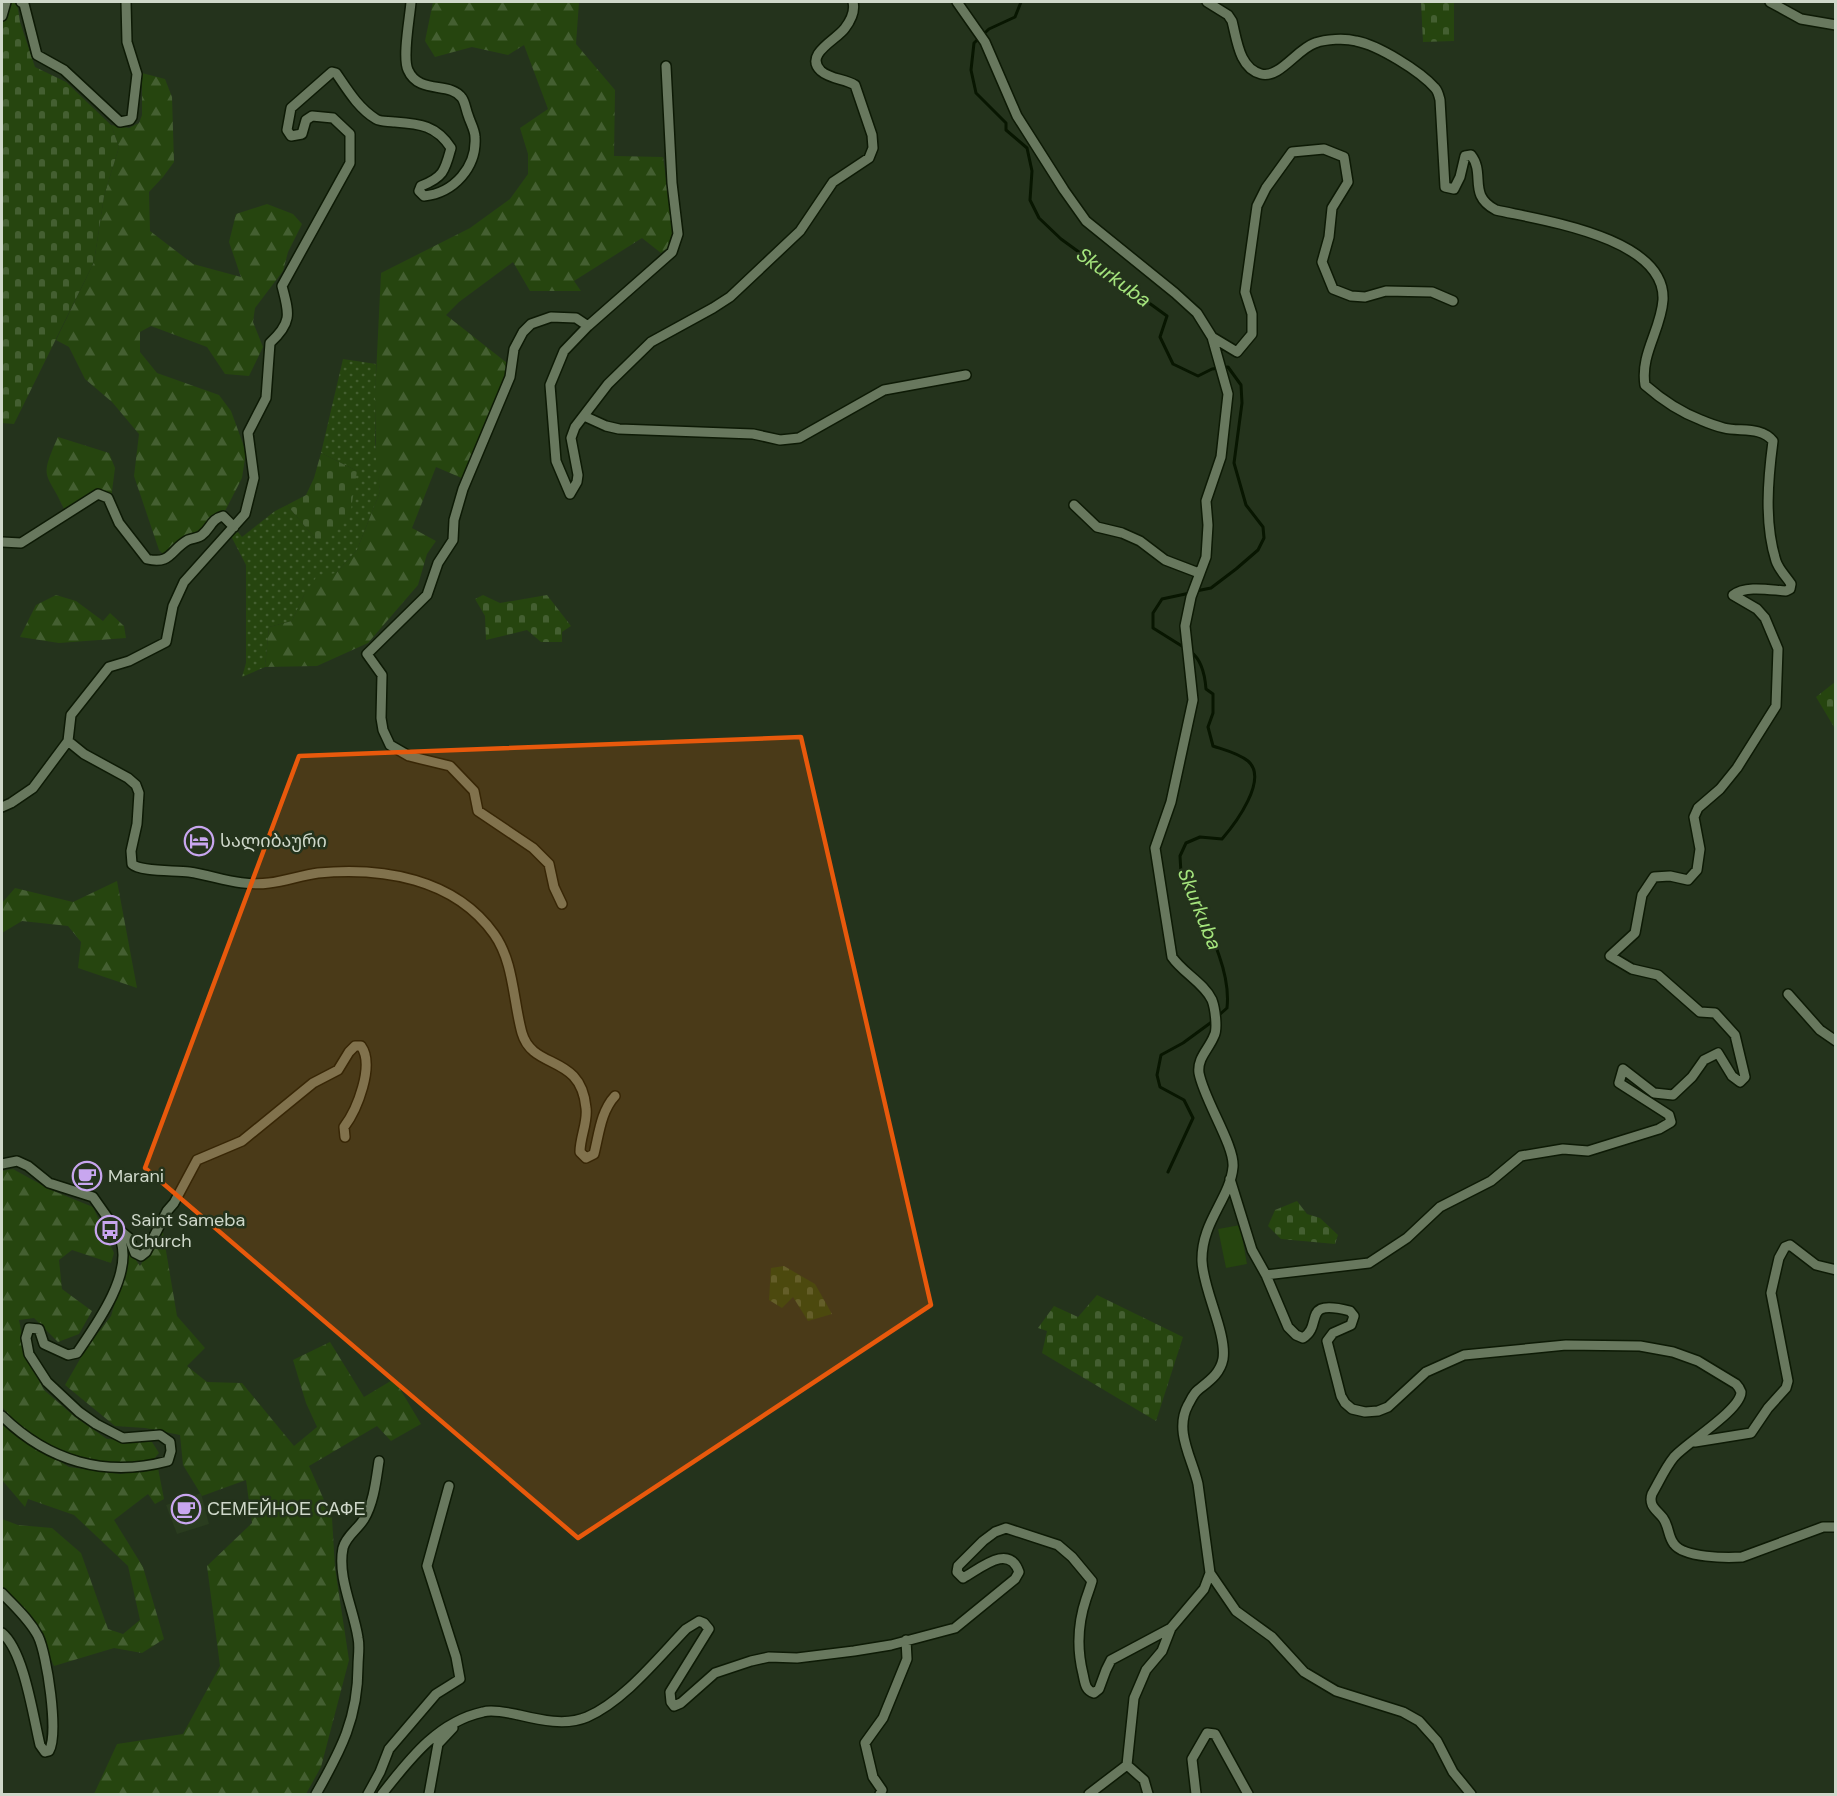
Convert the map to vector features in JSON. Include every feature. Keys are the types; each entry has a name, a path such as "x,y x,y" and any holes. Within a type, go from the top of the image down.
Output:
{"street":[{"path":"2,16 6,2"},
{"path":"21,2 24,4 37,55 64,70 120,122 130,120 132,117 137,74 127,42 126,2"},
{"path":"2,807 33,788 68,741 71,715 109,667 129,662 166,642 172,606 184,582 245,514 254,478 248,433 266,398 270,343 284,331 289,313 282,286 350,163 350,135 333,118 312,116 306,120 302,134 291,135 287,130 291,108 332,72 336,73 359,105 377,120 406,123 429,128 442,134 451,148 445,171 434,181 421,186 419,191 424,196 436,195 452,187 472,162 475,136 462,98 454,92 418,83 407,69 405,57 411,2"},
{"path":"666,66 672,183 678,234 672,252 588,326 564,351 550,385 556,461 570,494 578,475 572,438 575,427 608,384 651,342 730,297 800,231 833,182 869,158 873,148 872,135 855,85 828,76 819,69 816,59 820,49 844,29 852,14 853,2"},
{"path":"957,2 976,26 985,42 1017,116 1086,220 1197,313 1212,337 1228,394 1221,457 1206,501 1208,525 1206,557 1191,597 1185,626 1193,700 1171,802 1155,848 1172,957 1204,990 1212,1001 1214,1009 1216,1034 1199,1063 1199,1071 1209,1106 1230,1150 1233,1163 1230,1179 1207,1228 1202,1261 1203,1275 1222,1343 1222,1359 1216,1375 1195,1393 1184,1414 1183,1428 1188,1456 1196,1473 1210,1574 1236,1611 1272,1637 1304,1672 1336,1691 1403,1712 1419,1721 1437,1741 1453,1772 1471,1794"},
{"path":"1207,2 1228,15 1232,21 1243,61 1253,71 1264,75 1276,73 1299,52 1316,43 1333,41 1354,40 1368,44 1400,61 1436,89 1440,100 1445,187 1454,189 1460,177 1465,156 1471,154 1474,159 1478,190 1486,205 1496,210 1602,235 1637,254 1656,275 1663,293 1662,304 1644,361 1645,385 1665,401 1698,419 1725,428 1752,430 1768,435 1773,441 1768,511 1776,563 1791,584 1790,589 1786,591 1748,589 1732,595 1757,609 1764,618 1778,649 1776,706 1737,768 1720,789 1698,808 1694,817 1700,849 1697,870 1688,880 1670,876 1654,877 1642,895 1635,933 1610,956 1632,969 1658,975 1700,1012 1715,1013 1735,1035 1745,1077 1740,1082 1732,1076 1718,1053 1704,1060 1692,1077 1673,1095 1654,1093 1623,1069 1619,1083 1669,1115 1671,1122 1659,1129 1588,1150 1563,1149 1521,1156 1491,1181 1440,1207 1407,1238 1369,1263 1266,1275"},
{"path":"1770,2 1801,20 1836,25"},
{"path":"1212,337 1237,352 1252,334 1252,314 1245,292 1257,206 1266,188 1292,153 1324,149 1344,157 1348,182 1332,208 1329,237 1322,262 1333,289 1351,296 1365,297 1386,291 1432,292 1453,301"},
{"path":"562,904 554,887 549,864 533,848 478,811 474,791 450,766 409,756 390,745 383,730 381,718 382,675 367,654 427,595 438,563 453,540 454,520 463,489 510,376 514,349 522,332 531,324 551,317 576,318 588,326"},
{"path":"584,416 619,429 753,434 780,440 792,440 884,390 966,375"},
{"path":"2,542 21,543 98,494 108,498 119,523 147,560 159,562 166,560 187,541 202,535 216,518 223,516 234,527"},
{"path":"1074,505 1097,527 1122,533 1140,541 1165,560 1199,573"},
{"path":"68,741 84,754 128,778 136,785 139,793 137,824 131,851 132,864 135,867 143,870 162,869 201,874 247,884 269,883 317,873 381,873 431,884 455,898 495,934 507,963 515,990 523,1035 528,1045 537,1055 576,1076 587,1110 580,1143 580,1152 586,1158 594,1154 604,1113 615,1095"},
{"path":"1788,994 1820,1030 1836,1041"},
{"path":"112,1224 129,1238 135,1253 141,1256 197,1160 242,1141 313,1083 338,1070 349,1052 355,1046 361,1046 365,1052 365,1078 351,1117 344,1127 345,1137"},
{"path":"2,1164 17,1161 28,1166 49,1183 93,1197 112,1224 121,1242 122,1261 110,1304 77,1353 68,1355 44,1344 39,1329 33,1327 29,1328 26,1338 29,1354 47,1382 79,1412 96,1424 123,1438 160,1435 170,1442 171,1451 168,1461 152,1466 95,1467 44,1449 14,1428 2,1416"},
{"path":"1230,1179 1252,1250 1266,1275 1288,1327 1303,1338 1307,1335 1318,1310 1325,1307 1350,1311 1354,1316 1351,1325 1333,1333 1327,1341 1341,1396 1352,1409 1365,1412 1388,1407 1426,1372 1464,1355 1566,1345 1640,1346 1686,1356 1725,1376 1741,1390 1733,1406 1672,1459 1650,1500 1653,1508 1666,1522 1672,1542 1680,1550 1725,1558 1742,1557 1823,1527 1836,1527"},
{"path":"1693,1442 1751,1434 1768,1408 1786,1388 1788,1381 1771,1293 1779,1258 1785,1247 1790,1245 1816,1265 1836,1270"},
{"path":"316,1794 342,1748 354,1711 358,1675 358,1640 343,1571 343,1547 365,1518 379,1461"},
{"path":"368,1794 389,1749 436,1694 460,1679 456,1658 427,1566 449,1486"},
{"path":"382,1794 428,1740 461,1719 485,1711 560,1722 585,1718 615,1699 686,1629 699,1621 709,1629 670,1692 670,1702 674,1706 681,1703 715,1673 751,1661 769,1657 797,1658 854,1651 955,1628 1015,1579 1019,1572 1016,1563 1009,1558 997,1558 963,1578 957,1572 958,1566 983,1541 995,1532 1006,1528 1058,1545 1072,1557 1092,1581 1079,1638 1080,1665 1087,1690 1090,1693 1099,1689 1109,1663 1115,1656 1171,1628"},
{"path":"1089,1794 1127,1765 1134,1698 1146,1670 1162,1651 1171,1628 1197,1598 1210,1574"},
{"path":"2,1593 30,1622 45,1656 53,1728 52,1747 49,1751 45,1752 40,1745 19,1660 7,1637 2,1633"},
{"path":"880,1794 882,1790 873,1776 865,1743 883,1718 907,1659 906,1640"},
{"path":"429,1794 438,1744 461,1719"},
{"path":"1196,1794 1192,1759 1207,1733 1215,1734 1248,1794"},
{"path":"1127,1765 1144,1780 1148,1794"}],"highlighted area":[{"path":"801,737 931,1305 578,1538 145,1168 299,756"}],"shaded area":[{"path":"201,1493 209,1524 177,1534 166,1505"}],"green space":[{"path":"2,2 17,2 20,22 35,67 66,82 111,125 119,147 104,196 94,262 14,424 2,423"},
{"path":"433,2 579,2 576,44 615,90 614,156 663,157 674,237 670,246 661,253 642,238 574,281 581,291 530,291 513,262 459,302 446,315 507,363 508,376 464,479 436,467 412,528 436,541 427,554 418,585 368,643 317,666 265,667 269,627 292,621 304,595 317,576 336,573 357,550 380,492 376,460 375,395 381,273 470,228 510,199 528,174 528,154 520,128 548,109 524,45 508,55 472,47 435,57 425,41"},
{"path":"1421,2 1454,2 1454,41 1423,42"},
{"path":"142,73 165,79 172,97 174,162 149,192 150,231 193,264 241,277 229,242 236,214 267,204 293,214 302,224 288,252 283,271 255,308 253,322 263,347 249,376 225,374 207,347 151,326 140,332 140,352 157,373 219,395 231,411 246,452 242,478 224,513 202,532 165,556 159,550 134,476 139,434 112,402 85,379 69,347 56,340 94,262 104,196 119,147 111,125 129,128 139,123 142,115"},
{"path":"343,359 376,364 375,441 380,492 357,550 336,573 304,595 292,621 269,627 265,667 242,677 246,663 246,565 231,536 238,532 242,537 275,511 287,505 319,543 357,471 321,453"},
{"path":"58,437 109,453 115,468 111,499 97,489 64,509 47,475 48,461"},
{"path":"321,453 357,471 350,516 319,543 287,505 306,495 314,478"},
{"path":"56,595 76,601 103,621 110,613 124,626 126,638 59,643 20,637 36,605"},
{"path":"483,595 500,603 547,595 571,626 562,632 562,642 541,642 527,630 486,640 485,616 475,599"},
{"path":"1835,682 1836,727 1834,727 1816,697"},
{"path":"117,881 137,988 78,968 81,942 68,926 22,921 2,933 2,903 15,888 73,902"},
{"path":"13,1169 51,1190 93,1207 114,1253 111,1263 72,1250 59,1260 62,1289 92,1311 79,1334 58,1342 34,1318 19,1320 26,1355 44,1390 75,1417 107,1439 152,1442 159,1453 152,1461 107,1464 73,1456 34,1436 2,1407 2,1171"},
{"path":"1297,1201 1307,1214 1320,1218 1338,1235 1335,1244 1281,1239 1268,1226 1275,1210"},
{"path":"1240,1225 1247,1264 1226,1268 1218,1229"},
{"path":"162,1227 177,1316 205,1348 187,1366 207,1382 242,1383 294,1446 317,1427 306,1403 293,1360 330,1342 364,1397 394,1379 421,1424 391,1441 377,1426 309,1466 332,1518 335,1568 349,1660 321,1767 306,1794 94,1794 117,1744 183,1734 220,1666 207,1566 252,1523 246,1480 202,1496 183,1465 180,1435 145,1428 115,1426 65,1385 87,1347 111,1316 124,1273 124,1243 140,1266"},
{"path":"784,1266 815,1284 832,1314 808,1321 793,1297 782,1308 769,1300 771,1268"},
{"path":"1097,1295 1183,1337 1156,1421 1042,1353 1047,1331 1038,1328 1054,1306 1078,1317"},
{"path":"2,1424 12,1433 69,1467 120,1474 158,1468 164,1499 155,1504 148,1494 114,1520 143,1567 164,1639 142,1653 114,1648 54,1666 32,1618 2,1588 2,1519 18,1525 52,1528 81,1553 108,1629 123,1634 140,1620 128,1566 74,1515 28,1499 25,1507 2,1480"}],"waterway":[{"name":"Skurkuba","path":"1021,2 1015,17 989,29 974,43 971,70 976,93 1006,123 1006,130 1027,148 1032,171 1030,200 1039,218 1061,239 1167,316 1160,337 1173,364 1198,376 1212,369 1228,367 1241,385 1242,403 1234,463 1246,505 1263,527 1264,538 1258,550 1236,569 1211,588 1196,591"},
{"name":"Skurkuba","path":"1185,648 1153,628 1153,613 1162,599 1190,593"},
{"name":"Skurkuba","path":"1191,652 1200,664 1206,689 1213,694 1213,713 1208,727 1213,746 1248,761 1255,779 1248,801 1222,839 1200,837 1186,843 1180,856 1181,873 1213,939 1224,974 1227,1008 1218,1016"},
{"name":"Skurkuba","path":"1168,1172 1193,1118 1184,1100 1160,1087 1157,1075 1161,1055 1183,1043 1213,1021"}],"place":[{"name":"სალიბაური","path":"199,841"},
{"name":"Marani","path":"87,1176"},
{"name":"Saint Sameba Church","path":"110,1230"},
{"name":"СЕМЕЙНОЕ САФЕ","path":"186,1509"}]}
